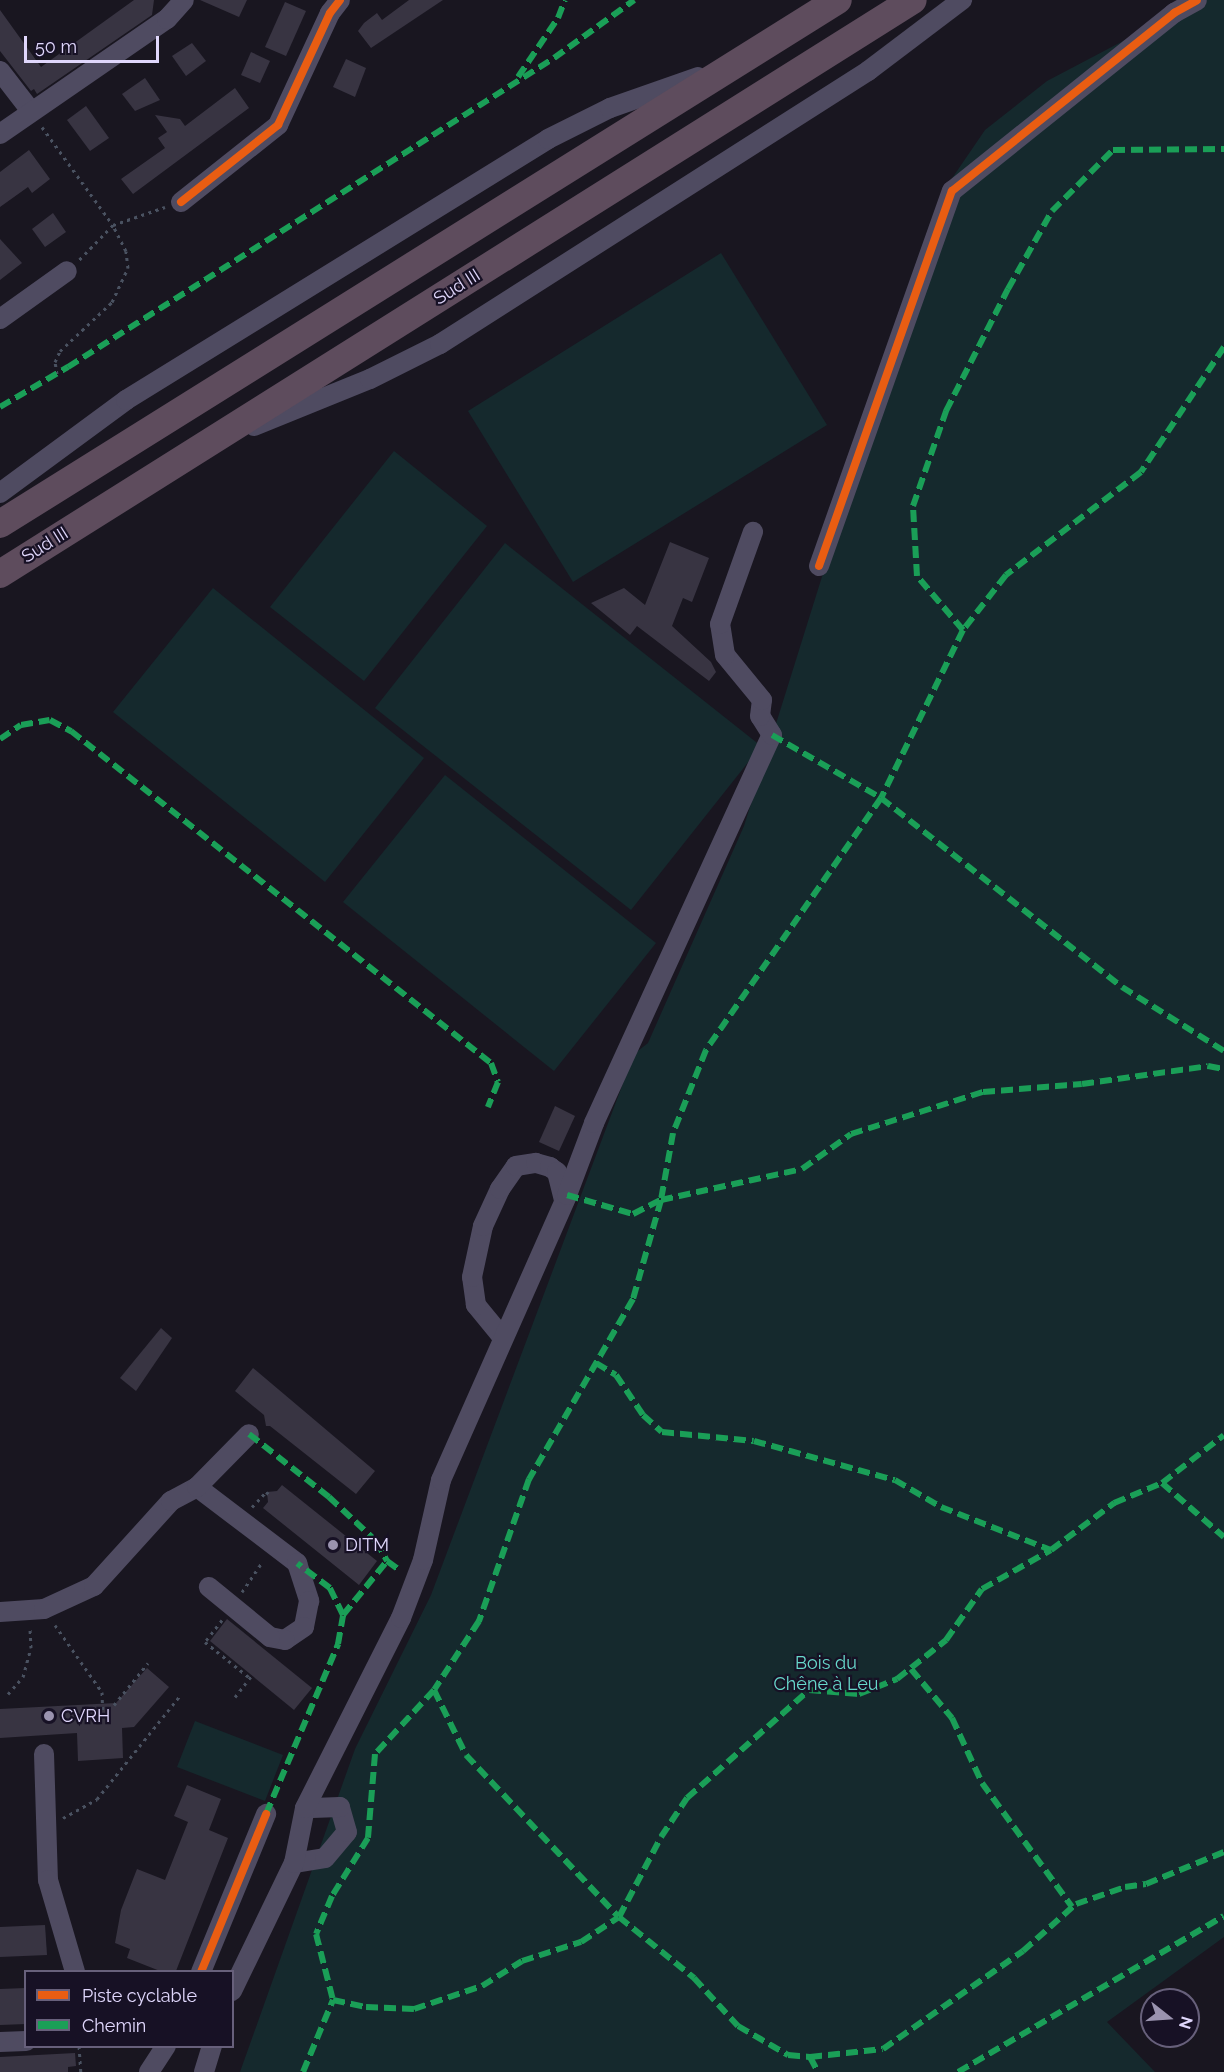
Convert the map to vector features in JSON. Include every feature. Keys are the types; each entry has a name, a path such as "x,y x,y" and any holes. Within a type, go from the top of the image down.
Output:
{"highway":[{"path":"0,524 838,0"},
{"name":"Sud III","path":"0,573 913,0"}],"street":[{"path":"0,134 166,18 184,0"},
{"path":"181,202 278,125 330,14 340,0"},
{"path":"204,446 370,380 440,344 868,70 962,0"},
{"path":"819,566 952,191 1174,13 1197,0"},
{"path":"0,493 126,400 548,139 610,108 737,63"},
{"path":"0,70 31,111"},
{"path":"0,319 67,271"},
{"path":"234,1987 294,1863 305,1808 401,1618 423,1560 441,1480 564,1201 594,1123 772,735 760,716 762,700 725,654 720,624 753,532"},
{"path":"503,1338 476,1305 472,1277 483,1226 500,1189 516,1166 536,1163 550,1167 557,1172 564,1201"},
{"path":"0,1612 37,1609 94,1586 171,1502 197,1487 249,1434"},
{"path":"197,1487 297,1563 309,1601 304,1627 285,1640 270,1637 209,1587"},
{"path":"44,1754 48,1880 75,1970"},
{"path":"294,1863 325,1858 346,1832 340,1807 305,1808"},
{"path":"201,1970 266,1814"},
{"path":"0,2042 24,2041"},
{"path":"149,2072 165,2048"},
{"path":"204,2072 211,2048"}],"path":[{"path":"31,111 113,225 126,251 128,268 120,291 60,351 55,362 57,374"},
{"path":"67,271 113,225 181,202"},
{"path":"248,1513 266,1492 269,1494"},
{"path":"235,1696 251,1677 205,1642 275,1545"},
{"path":"8,1694 23,1677 31,1648 37,1609"},
{"path":"37,1609 102,1692 103,1719"},
{"path":"114,1705 148,1663"},
{"path":"46,1821 67,1817 97,1800 179,1697"},
{"path":"79,2048 81,2072"}],"green space":[{"name":"Bois du Chêne à Leu","path":"1201,0 1224,0 1224,1937 1154,1988 1140,1988 1140,1998 1107,2022 1155,2072 240,2072 355,1749 431,1595 634,1054 648,1043 744,826 942,193 985,130 1047,81"},
{"path":"721,253 827,425 573,582 468,411"},
{"path":"394,451 487,526 364,681 270,607"},
{"path":"505,543 761,746 631,910 375,708"},
{"path":"213,588 424,758 325,882 113,712"},
{"path":"445,775 656,943 554,1071 343,902"},
{"path":"195,1721 283,1755 265,1801 177,1767"}],"building":[{"path":"134,0 154,0 152,15 37,94 34,89 31,91 0,51 0,10 41,67"},
{"path":"200,0 247,0 239,17"},
{"path":"409,0 443,0 371,48 358,31 364,23 377,13 382,20"},
{"path":"285,2 306,11 286,56 265,47"},
{"path":"192,43 206,61 186,76 172,56"},
{"path":"251,52 270,61 260,83 241,75"},
{"path":"346,59 366,68 355,97 333,87"},
{"path":"145,78 160,100 135,111 122,94"},
{"path":"235,88 249,108 133,194 121,179 165,148 158,138 167,132 155,115 180,119 185,126"},
{"path":"86,106 109,138 90,151 67,120"},
{"path":"29,150 50,179 32,193 28,187 0,207 0,172"},
{"path":"53,213 66,232 45,247 32,229"},
{"path":"0,239 22,263 0,280"},
{"path":"670,542 709,558 692,602 683,598 672,626 711,662 716,672 709,681 637,626 630,635 591,603 624,588 645,605"},
{"path":"555,1106 575,1116 559,1151 539,1142"},
{"path":"161,1328 172,1338 136,1391 120,1378"},
{"path":"253,1368 375,1471 356,1494 270,1426 266,1426 264,1415 235,1391"},
{"name":"DITM","path":"282,1485 377,1561 359,1585 263,1508 268,1502 267,1492 277,1491"},
{"path":"227,1619 312,1688 294,1710 210,1641"},
{"name":"CVRH","path":"147,1668 169,1687 134,1727 122,1728 123,1758 78,1761 77,1733 0,1738 0,1709 116,1703"},
{"path":"187,1785 221,1799 209,1830 228,1838 176,1970 157,1970 127,1958 130,1949 115,1943 121,1910 137,1869 165,1880 188,1822 174,1816"},
{"path":"45,1925 47,1955 0,1957 0,1927"},
{"path":"24,1988 24,2024 0,2025 0,1989"},
{"path":"75,2053 76,2066 68,2067 68,2072 0,2072 0,2057"}],"marked path":[{"path":"518,77 558,18 565,0"},
{"path":"0,407 68,367 554,58 634,0"},
{"path":"963,630 917,576 913,506 946,411 1008,289 1052,211 1113,150 1224,149"},
{"path":"1224,347 1141,472 1006,575 963,630 881,798 706,1050 673,1133 661,1200 633,1299 529,1479 479,1621 434,1690 375,1754 368,1838 332,1896 316,1934 333,2000 366,2007 414,2009 482,1986 522,1961 581,1942 619,1917 661,1837 687,1798 809,1690 859,1694 897,1679 946,1640 982,1589 1051,1550 1114,1503 1162,1483 1224,1435"},
{"path":"0,739 21,725 50,720 71,731 491,1063 498,1082 488,1107"},
{"path":"772,735 881,798 1122,987 1224,1051"},
{"path":"567,1195 633,1214 661,1200 802,1169 851,1134 983,1092 1082,1084 1208,1066 1224,1069"},
{"path":"596,1363 616,1375 643,1415 662,1432 754,1441 895,1480 941,1507 1051,1550"},
{"path":"249,1434 329,1497 376,1541 387,1561 398,1569"},
{"path":"1162,1483 1224,1537"},
{"path":"343,1615 387,1561"},
{"path":"266,1814 338,1644 343,1615 330,1588 297,1563"},
{"path":"911,1669 952,1718 982,1783 1072,1907"},
{"path":"434,1690 466,1755 617,1915"},
{"path":"810,2057 883,2049 1023,1951 1076,1904 1125,1887 1146,1884 1224,1852"},
{"path":"958,2072 1224,1916"},
{"path":"619,1917 694,1978 738,2026 788,2055 810,2057 818,2072"},
{"path":"303,2072 333,2000"}],"cycle path":[{"path":"181,202 278,125 330,13 340,0"},
{"path":"819,566 952,191 1174,13 1197,0"},
{"path":"202,1970 266,1814"}],"place":[{"name":"DITM","path":"333,1545"},
{"name":"CVRH","path":"49,1716"}]}
